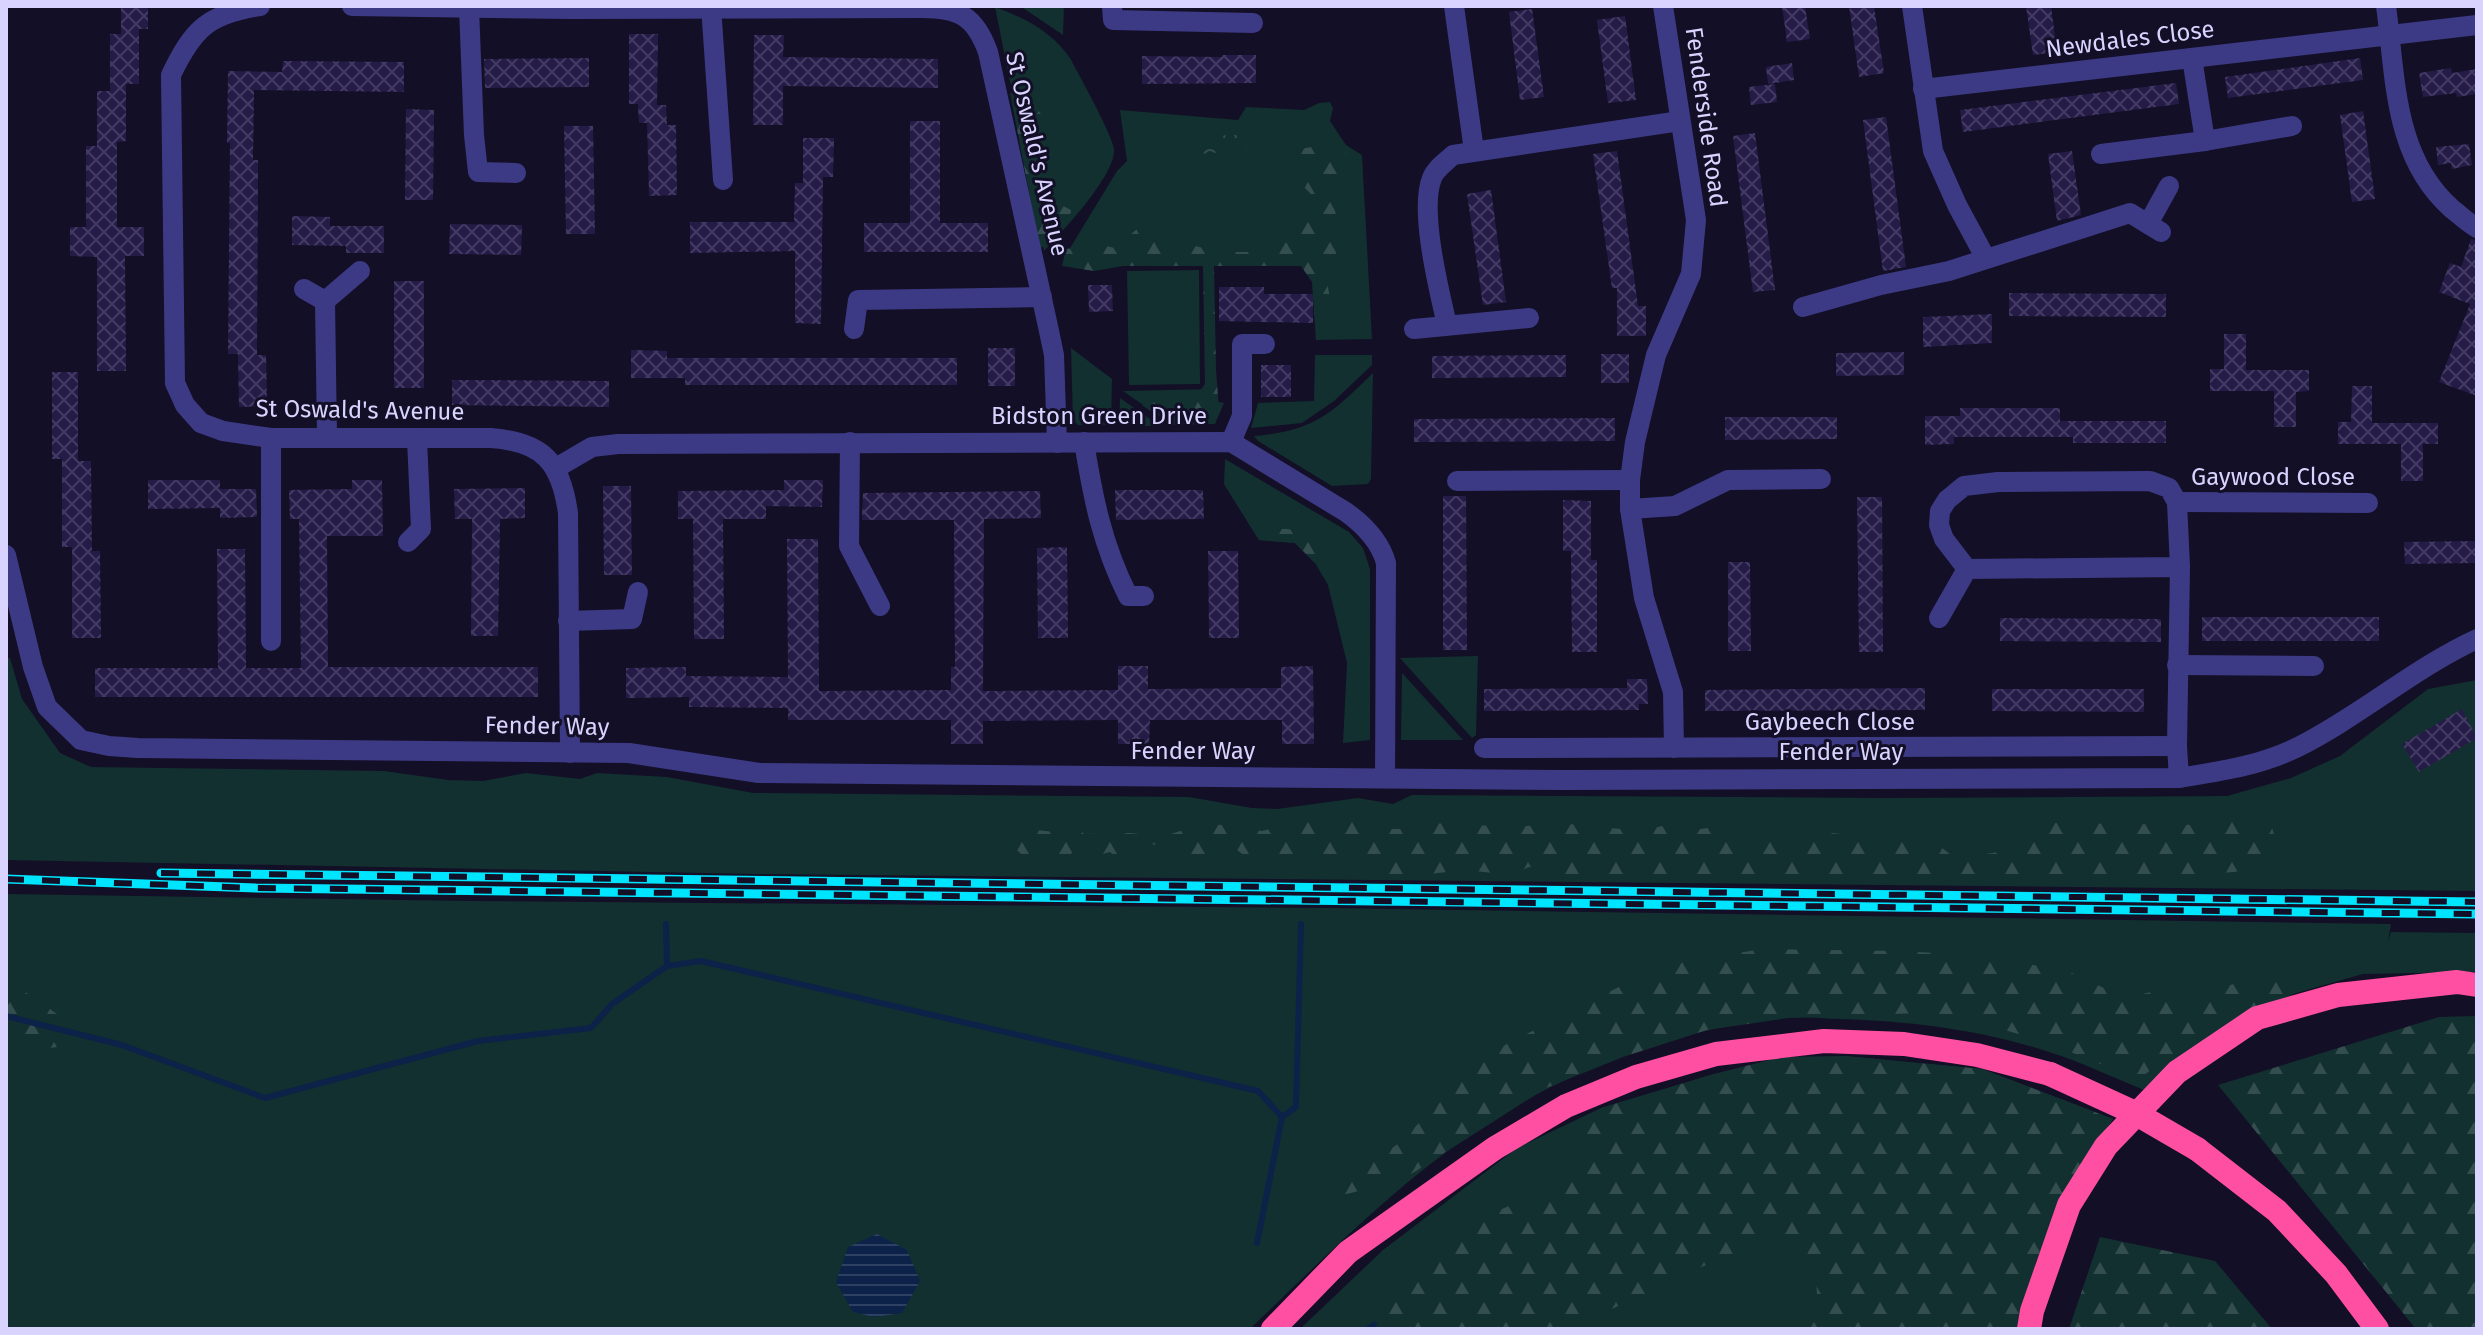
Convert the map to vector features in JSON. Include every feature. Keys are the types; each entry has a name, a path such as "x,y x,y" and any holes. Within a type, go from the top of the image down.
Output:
{"highway":[{"path":"2029,1329 2032,1311 2069,1205 2106,1146 2177,1072 2257,1018 2338,995 2457,982 2477,985"},
{"path":"1273,1329 1348,1252 1495,1148 1566,1106 1636,1077 1716,1054 1824,1041 1904,1044 1977,1055 2050,1074 2112,1101 2197,1149 2277,1211 2336,1274 2377,1329"}],"street":[{"name":"St Oswald's Avenue","path":"260,6 235,8 195,32 171,75 174,374 185,405 201,423 223,431 271,438 516,440 536,449 556,468"},
{"name":"St Oswald's Avenue","path":"352,6 944,7 963,15 980,30 988,52 1042,297 1054,355 1057,443"},
{"path":"1112,6 1113,20 1228,15 1253,23"},
{"path":"1454,6 1474,151"},
{"name":"Fenderside Road","path":"1663,6 1696,220 1691,274 1656,355 1635,442 1630,509 1644,598 1673,692 1674,748"},
{"path":"1912,6 1933,151 1944,179 1985,257"},
{"path":"2386,6 2404,133 2420,171 2444,201 2477,228"},
{"path":"711,7 723,180"},
{"path":"469,8 478,172 516,173"},
{"name":"Newdales Close","path":"1923,89 2477,25"},
{"path":"2192,58 2205,141"},
{"path":"1447,325 1436,276 1426,196 1433,174 1453,155 1680,121"},
{"path":"2101,154 2292,126"},
{"path":"1803,307 1881,285 1949,271 2130,213 2155,228 2169,186"},
{"path":"325,301 360,271"},
{"path":"304,289 325,301"},
{"path":"854,329 858,300 1042,297"},
{"path":"325,301 327,437"},
{"path":"1414,329 1529,318"},
{"path":"1231,442 1242,416 1242,344 1265,344"},
{"path":"271,438 271,641"},
{"path":"408,542 421,529 417,439"},
{"path":"850,442 849,546 880,606"},
{"path":"1084,442 1093,494 1111,561 1128,596 1144,596"},
{"name":"Bidston Green Drive","path":"556,468 592,447 618,444 1231,442 1346,512 1360,522 1382,548 1386,563 1385,778"},
{"path":"556,468 564,486 568,513 570,753"},
{"path":"1630,509 1675,506 1728,480 1821,479"},
{"path":"1457,481 1630,480"},
{"path":"1967,569 1944,539 1939,525 1940,511 1947,500 1964,486 1998,482 2150,481 2169,488 2177,502 2180,567 2177,665 2179,778"},
{"name":"Gaywood Close","path":"2177,502 2368,503"},
{"name":"Fender Way","path":"6,555 33,667 47,707 81,740 138,748 629,753 759,773 787,774 1564,780 2179,778 2232,770 2297,747 2477,639"},
{"path":"1967,569 2180,567"},
{"path":"1939,618 1967,569"},
{"path":"568,621 632,619 638,592"},
{"path":"2177,665 2314,666"},
{"name":"Gaybeech Close","path":"1484,748 2177,746"},
{"path":"1564,780 1565,749"}],"green space":[{"path":"1020,6 1064,6 1063,35"},
{"path":"995,7 1037,26 1063,49 1095,104 1114,149 1112,160 1097,188 1044,251"},
{"path":"1018,92 1044,120 1046,135 1038,157 1051,200 1071,210 1069,223 1040,249 1010,93"},
{"path":"1330,102 1333,108 1330,121 1346,145 1362,155 1372,339 1317,340 1314,281 1303,263 1064,258 1117,171 1127,161 1120,110 1238,120 1246,107 1304,110"},
{"path":"1255,134 1256,146 1234,155 1222,152 1202,154 1198,139 1208,136"},
{"path":"1317,146 1344,152 1359,174 1337,184 1331,195 1340,234 1337,252 1324,270 1330,307 1322,332 1316,341 1312,282 1301,266 1214,266 1219,409 1197,415 1179,410 1152,412 1142,405 1159,397 1198,394 1205,384 1203,266 1123,266 1094,271 1062,266 1066,249 1101,245 1115,248 1137,229 1207,249 1227,251 1247,252 1285,243 1299,233 1310,215 1310,193 1299,182 1300,149"},
{"path":"1199,270 1200,384 1129,385 1127,271"},
{"path":"1071,348 1112,379 1111,425 1078,425 1073,419"},
{"path":"1315,355 1372,355 1372,365 1334,401 1302,423 1251,428 1258,403 1314,401"},
{"path":"1373,373 1371,479 1368,484 1332,486 1254,436 1307,425 1333,410"},
{"path":"1215,389 1215,401 1224,403 1215,424 1172,425 1123,391"},
{"path":"1120,398 1160,426 1119,426"},
{"path":"1225,459 1349,532 1363,548 1370,569 1370,740 1343,743 1347,663 1328,585 1315,563 1295,543 1259,540 1224,484"},
{"path":"1224,484 1262,529 1312,533 1323,545 1324,552 1315,563 1295,543 1259,540"},
{"path":"1478,656 1476,735 1472,738 1400,658"},
{"path":"6,658 10,658 22,699 60,753 91,767 384,771 448,780 483,781 526,773 580,779 597,773 667,777 753,793 1189,797 1277,809 1358,798 1393,804 1412,795 1884,798 2227,796 2291,778 2340,756 2428,689 2477,680 2477,891 757,874 6,860"},
{"path":"1402,673 1463,740 1401,740"},
{"path":"1314,817 1326,824 1352,819 1368,828 1398,829 1435,823 1515,827 1559,823 1641,831 1662,826 1687,831 1714,827 1758,840 1781,835 1823,840 1832,833 1875,838 1904,832 1931,839 1956,859 2010,850 2055,823 2209,825 2230,819 2247,825 2269,818 2281,857 2235,872 2067,882 2054,878 1937,877 1864,882 1595,880 1529,867 1512,875 1465,870 1402,877 1376,875 1351,857 1307,855 1249,859 1237,850 1181,861 1160,845 1138,850 1124,863 1110,852 1092,857 1079,850 1059,859 1029,862 1006,839 1012,827 1054,832 1070,820 1084,834 1164,836 1207,823 1262,831"},
{"path":"6,894 1330,908 2391,924 2388,942 2391,932 2477,933 2477,972 2363,974 2293,994 2232,1023 2191,1048 2144,1090 2073,1060 2024,1044 1972,1032 1893,1022 1786,1018 1744,1023 1660,1043 1579,1074 1540,1093 1467,1137 1382,1204 1250,1329 6,1329"},
{"path":"1762,949 1980,955 2070,972 2125,998 2173,987 2185,1020 2226,986 2283,972 2293,994 2192,1042 2138,1079 2043,1041 1963,1018 1921,1013 1788,1018 1707,1030 1623,1057 1546,1088 1402,1180 1343,1195 1333,1185 1398,1144 1457,1085 1505,1045 1660,966"},
{"path":"15,985 73,1025 66,1046 49,1048 6,1037 6,986"},
{"path":"2477,1016 2477,1329 2416,1329 2218,1085 2439,1017"},
{"path":"1845,1056 1982,1069 2113,1119 2065,1193 2036,1261 2020,1329 1300,1329 1383,1250 1517,1148 1601,1108 1714,1074"},
{"path":"1845,1056 1982,1069 2113,1119 2065,1193 2036,1261 2020,1329 1790,1329 1817,1294 1815,1258 1777,1236 1721,1258 1569,1329 1371,1329 1402,1284 1446,1256 1475,1220 1548,1190 1596,1152 1566,1138 1601,1108 1781,1057"},
{"path":"2100,1237 2215,1261 2272,1329 2069,1329"}],"water":[{"path":"877,1234 907,1250 920,1281 902,1313 874,1317 853,1312 836,1282 848,1247"}],"building":[{"path":"121,6 148,6 148,29 139,29 139,84 126,84 126,141 117,142 117,227 144,227 144,256 125,256 126,371 97,371 97,257 70,256 70,227 86,227 86,146 97,146 97,91 110,91 110,34 121,34"},
{"path":"1782,6 1805,6 1810,39 1787,42"},
{"path":"1849,6 1874,6 1884,73 1859,77"},
{"path":"2026,6 2051,6 2057,52 2033,55"},
{"path":"1532,9 1544,97 1520,100 1509,12"},
{"path":"1625,16 1636,100 1608,103 1597,20"},
{"path":"629,34 658,34 657,105 666,105 667,125 676,125 677,195 649,196 647,123 639,123 638,104 629,104"},
{"path":"754,35 784,35 783,57 938,59 938,88 783,86 783,125 753,125"},
{"path":"1256,55 1256,83 1142,84 1142,56"},
{"path":"589,58 589,87 485,88 484,59"},
{"path":"2360,58 2363,80 2228,98 2225,77"},
{"path":"283,61 404,62 404,92 254,90 253,160 258,160 257,355 266,355 267,406 239,407 238,354 228,354 228,71 282,72"},
{"path":"1792,63 1794,80 1768,84 1766,67"},
{"path":"2451,68 2452,73 2477,69 2477,94 2423,97 2419,73"},
{"path":"2176,83 2179,104 1963,132 1960,110"},
{"path":"1775,84 1777,102 1751,105 1749,87"},
{"path":"406,109 434,110 433,200 405,200"},
{"path":"2363,111 2375,199 2352,202 2340,115"},
{"path":"1886,117 1906,267 1883,271 1863,120"},
{"path":"910,121 940,121 940,223 988,223 988,252 864,252 864,223 910,223"},
{"path":"564,126 593,126 595,234 566,234"},
{"path":"1755,133 1775,290 1753,292 1733,136"},
{"path":"803,138 834,138 833,177 823,177 821,324 795,323 795,251 690,253 690,222 794,222 795,183 803,183"},
{"path":"2469,144 2472,165 2452,169 2451,163 2438,165 2436,147"},
{"path":"1617,151 1638,306 1646,306 1646,336 1617,336 1617,288 1612,288 1593,154"},
{"path":"2072,151 2081,215 2057,221 2048,154"},
{"path":"1491,190 1506,302 1483,305 1467,194"},
{"path":"292,216 330,217 330,226 384,226 384,253 346,253 346,246 292,245"},
{"path":"450,224 522,225 521,255 449,254"},
{"path":"2471,239 2477,241 2477,396 2439,382 2470,304 2439,292 2450,263 2461,267"},
{"path":"394,281 424,281 424,388 394,388"},
{"path":"1088,285 1112,285 1113,311 1089,312"},
{"path":"1219,287 1264,287 1264,294 1313,294 1313,323 1219,321"},
{"path":"2009,293 2166,294 2166,317 2009,316"},
{"path":"1992,314 1992,343 1923,347 1923,317"},
{"path":"2224,334 2246,334 2246,370 2309,370 2309,391 2296,392 2296,427 2274,427 2274,391 2210,391 2210,369 2224,369"},
{"path":"988,348 1015,348 1015,386 988,386"},
{"path":"631,350 667,351 667,358 957,358 957,385 685,385 685,378 631,378"},
{"path":"1904,352 1904,375 1836,376 1836,353"},
{"path":"1601,354 1629,354 1629,383 1601,383"},
{"path":"1566,355 1566,377 1432,378 1432,356"},
{"path":"1261,365 1291,365 1291,397 1261,397"},
{"path":"52,372 78,372 78,461 91,461 92,551 100,551 101,638 72,638 72,547 62,547 62,459 52,459"},
{"path":"452,380 609,381 609,407 452,405"},
{"path":"2352,386 2372,386 2372,423 2438,423 2438,444 2423,444 2423,481 2401,481 2401,444 2338,444 2338,422 2351,422"},
{"path":"1960,408 2060,408 2060,421 2166,421 2166,443 2073,443 2073,437 1954,437 1954,444 1925,445 1925,416 1960,416"},
{"path":"1725,417 1837,417 1837,439 1725,440"},
{"path":"1615,418 1615,441 1414,442 1414,419"},
{"path":"148,480 220,480 220,489 256,489 257,517 220,518 220,508 148,509"},
{"path":"352,480 382,480 383,536 327,536 328,667 538,667 538,697 95,697 95,668 218,668 217,549 245,549 246,668 301,668 299,519 290,519 289,490 352,489"},
{"path":"784,480 823,480 822,507 766,506 766,519 723,519 724,639 694,639 693,519 678,519 678,491 784,490"},
{"path":"603,486 631,486 632,575 604,575"},
{"path":"525,488 525,518 500,519 498,636 471,636 472,519 455,519 454,489"},
{"path":"1115,490 1203,490 1204,519 1116,520"},
{"path":"1040,491 1041,518 984,519 983,691 1118,690 1118,666 1148,666 1148,689 1281,688 1281,667 1313,666 1314,744 1282,744 1282,720 1150,720 1149,744 1118,744 1118,720 983,721 983,744 951,744 951,720 788,720 788,708 689,707 689,697 626,698 626,668 686,667 686,676 788,677 787,539 818,539 819,691 951,690 951,667 955,667 954,520 862,520 863,493"},
{"path":"1443,496 1466,496 1467,650 1443,650"},
{"path":"1857,497 1882,497 1883,652 1859,652"},
{"path":"1563,500 1591,501 1591,560 1597,560 1597,652 1572,652 1571,551 1563,551"},
{"path":"2477,541 2477,563 2405,564 2404,542"},
{"path":"1067,547 1068,638 1038,638 1037,548"},
{"path":"1208,551 1238,551 1239,638 1209,638"},
{"path":"1728,562 1750,562 1751,651 1728,651"},
{"path":"2202,617 2379,617 2379,641 2202,641"},
{"path":"2000,618 2161,619 2161,642 2000,641"},
{"path":"1627,679 1647,679 1648,704 1639,704 1639,710 1484,711 1484,689 1627,688"},
{"path":"1925,688 1925,710 1705,711 1705,690"},
{"path":"1992,689 2144,689 2144,712 1992,711"},
{"path":"2462,709 2477,738 2419,772 2402,744"}],"waterway":[{"path":"666,924 667,966"},
{"path":"6,1016 122,1045 265,1098 478,1041 591,1028 612,1004 667,966 701,961 1258,1091 1282,1117 1296,1107 1301,924"},
{"path":"1257,1243 1282,1117"},
{"path":"1368,1329 1374,1325"}],"railway":[{"path":"161,873 2477,902"},
{"path":"6,879 256,888 2477,914"}]}
